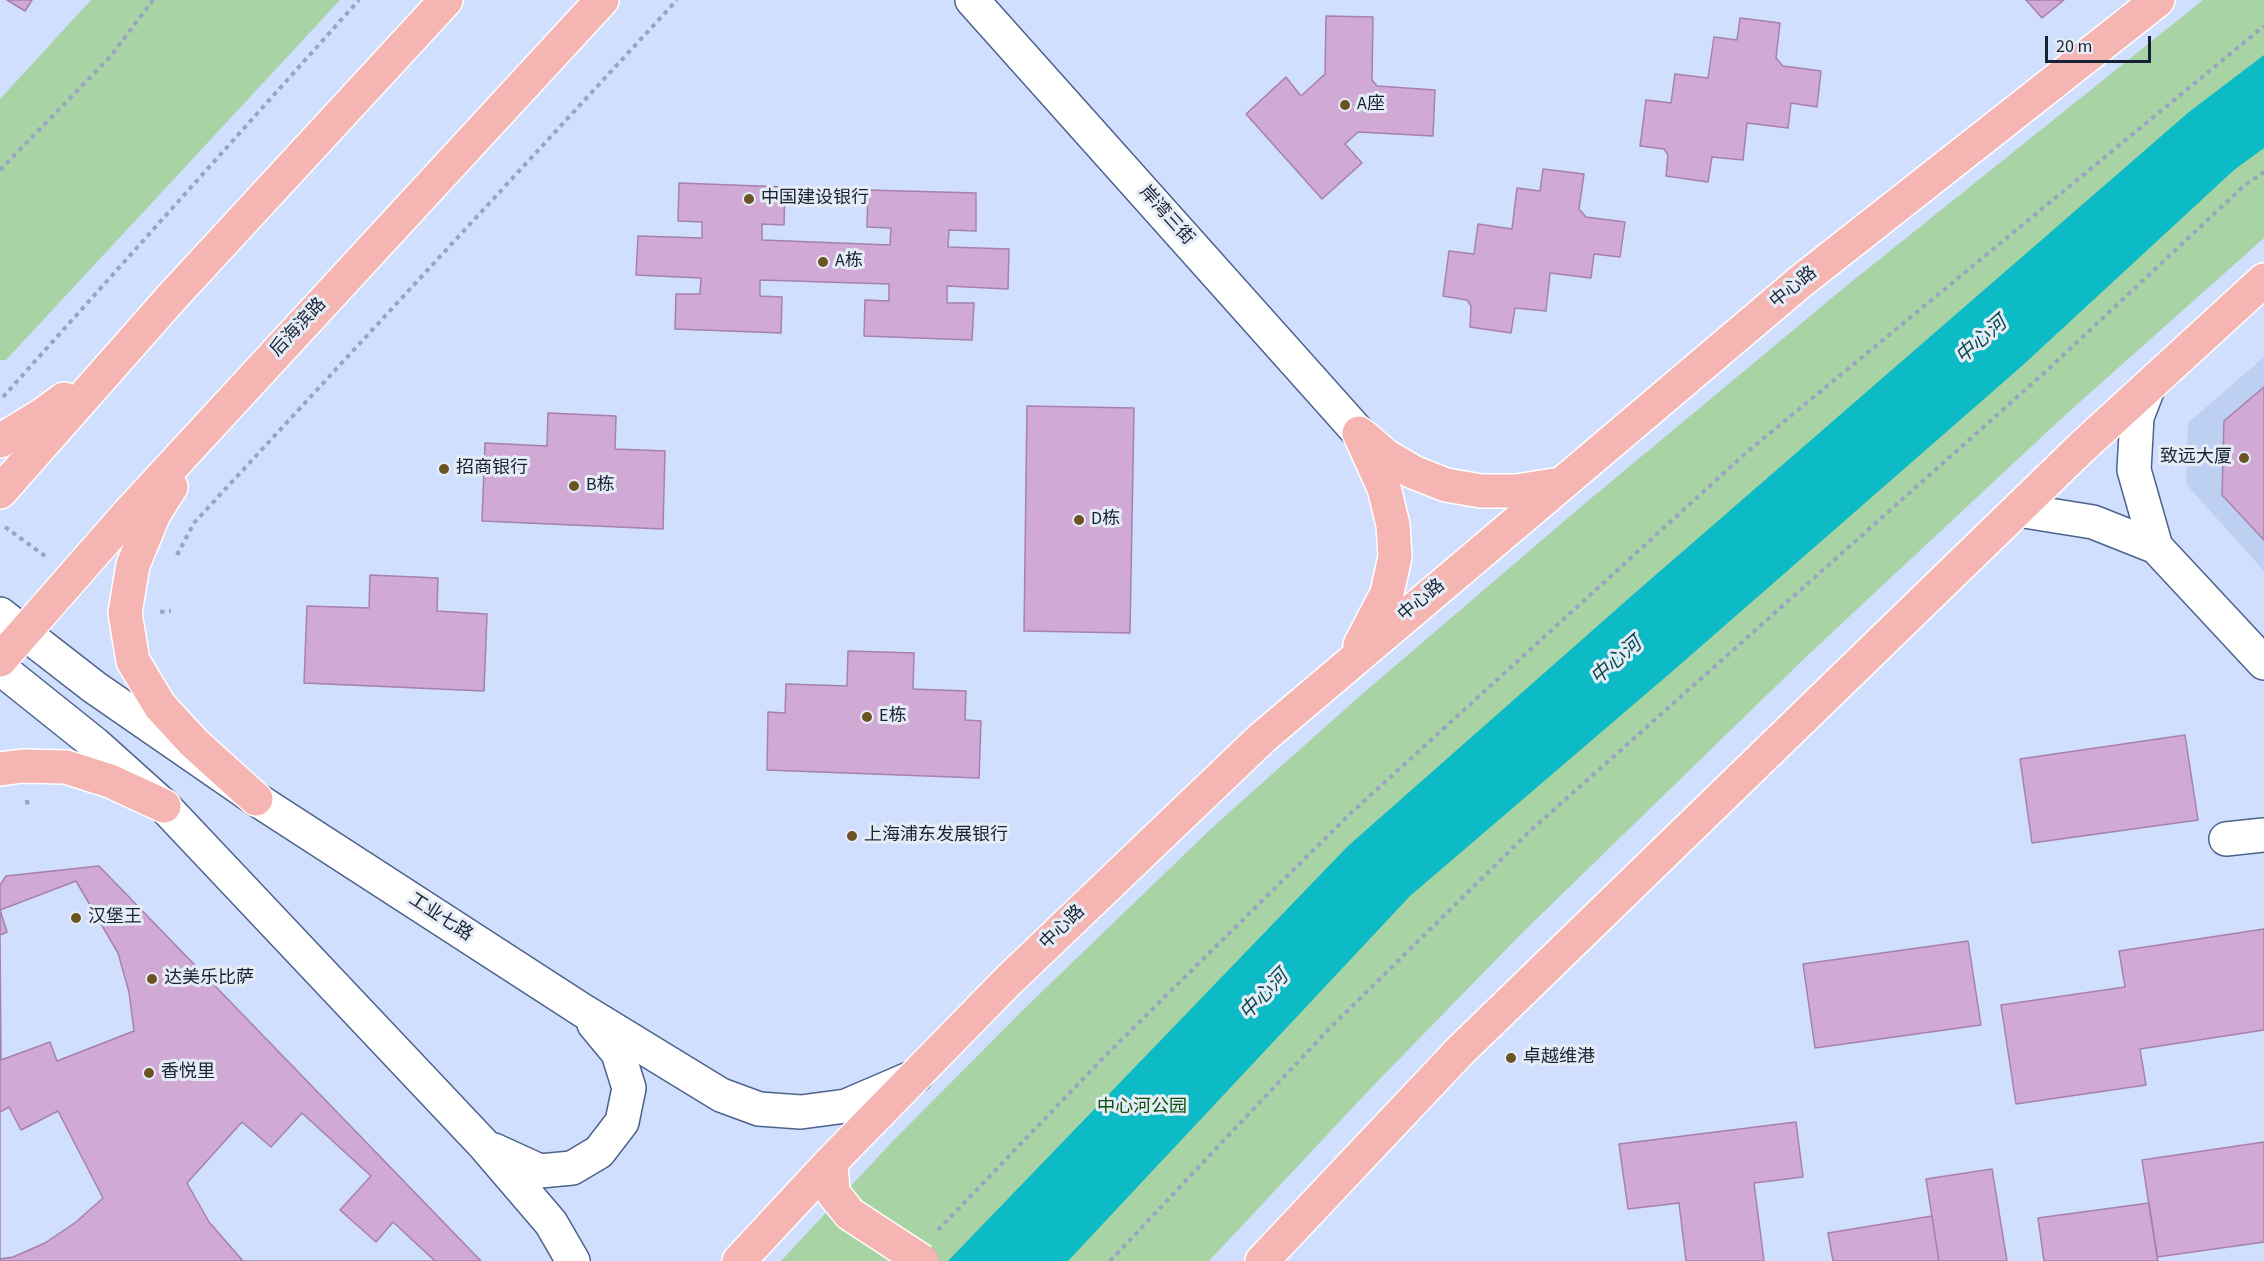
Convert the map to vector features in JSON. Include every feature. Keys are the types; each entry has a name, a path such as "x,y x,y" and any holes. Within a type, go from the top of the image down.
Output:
{"main road":[{"path":"0,492 114,362 446,0"},
{"name":"后海滨路","path":"0,660 12,623 204,432 602,0"},
{"name":"中心路","path":"739,1261 831,1162 1008,981 1262,738 1800,282 2158,0"},
{"path":"1262,1261 1460,1051 2081,448 2264,280"},
{"path":"0,441 42,415 114,362"},
{"path":"204,432 154,514 133,565 125,613 133,661 160,706 194,743 256,799"},
{"path":"1359,433 1386,456 1413,472 1446,485 1480,491 1517,491 1562,483"},
{"path":"1348,664 1387,593 1395,557 1393,525 1384,489 1359,433"},
{"path":"0,769 23,766 66,767 110,781 164,806"},
{"path":"831,1162 833,1193 850,1214 927,1249"}],"street":[{"name":"岸湾三街","path":"972,0 1359,433"},
{"path":"2149,386 2137,417 2134,470 2156,547"},
{"path":"2018,510 2093,522 2156,547 2264,663"},
{"name":"工业七路","path":"12,623 94,687 256,799 582,1010 721,1095 759,1109 801,1113 846,1106 916,1076"},
{"path":"0,668 95,744 164,806 485,1146 551,1223 573,1261"},
{"path":"2226,839 2264,835"},
{"path":"485,1146 540,1171 572,1168 599,1152 622,1122 629,1088 618,1053 582,1010"}],"path":[{"path":"0,170 110,57 153,0"},
{"path":"0,400 359,0"},
{"path":"174,563 194,523 677,0"},
{"path":"927,1249 1108,1053 1351,813 1738,460 2264,26"},
{"path":"1110,1261 1329,1029 1530,831 2043,374 2245,185 2264,172"}],"shaded area":[{"path":"2264,357 2264,571 2186,484 2188,423"}],"green space":[{"path":"91,0 340,0 6,360 0,360 0,99"},
{"name":"中心河公园","path":"2203,0 2264,0 2264,238 2063,417 1808,655 1522,933 1370,1089 1209,1261 781,1261 890,1144 1025,1008 1214,826 1361,695 1589,500 1845,287"}],"water":[{"name":"中心河","path":"2264,55 2264,148 2234,170 2023,365 1675,669 1410,896 1068,1261 948,1261 1348,846 1636,592 2189,112"}],"building":[{"path":"7,0 32,0 25,11"},
{"path":"2026,0 2064,0 2042,18"},
{"name":"A座","path":"1326,16 1373,17 1372,80 1377,86 1435,90 1433,136 1358,132 1345,144 1362,163 1322,199 1246,114 1286,77 1301,96 1325,74"},
{"path":"1740,18 1780,23 1776,58 1783,66 1821,71 1817,107 1791,103 1788,128 1747,123 1743,160 1712,157 1708,182 1666,176 1668,155 1664,149 1640,146 1646,100 1671,103 1675,74 1708,78 1714,37 1737,40"},
{"path":"1543,169 1584,174 1579,209 1586,217 1625,222 1620,257 1594,254 1591,278 1550,273 1546,311 1515,308 1511,333 1470,327 1471,306 1467,300 1443,296 1449,251 1474,254 1478,224 1512,229 1517,188 1540,191"},
{"name":"A栋","path":"679,183 785,187 784,225 762,224 762,240 890,245 891,228 867,227 868,190 976,193 976,231 949,230 948,247 1009,249 1008,289 947,286 947,303 974,303 972,340 864,336 865,300 889,301 889,284 760,280 760,296 782,297 781,333 675,329 676,294 700,294 701,278 636,275 638,236 702,238 702,222 678,221"},
{"name":"致远大厦","path":"2264,387 2264,540 2222,495 2224,421"},
{"name":"D栋","path":"1027,406 1134,408 1130,633 1024,631"},
{"name":"B栋","path":"548,413 616,416 615,449 665,451 663,529 482,521 485,443 547,446"},
{"path":"370,575 438,578 437,611 487,614 484,691 304,683 307,606 369,608"},
{"name":"E栋","path":"848,651 914,653 913,689 966,691 965,720 981,721 979,778 767,770 768,712 785,713 786,684 847,686"},
{"path":"2185,735 2198,820 2032,843 2020,759"},
{"name":"香悦里","path":"99,866 481,1261 0,1261 0,885 6,876"},
{"path":"76,881 118,953 129,992 134,1031 57,1061 50,1042 1,1060 0,935 7,932 0,910"},
{"path":"2264,929 2264,1030 2140,1049 2146,1085 2016,1104 2001,1005 2125,987 2119,951"},
{"path":"1968,941 1981,1025 1815,1048 1803,964"},
{"path":"9,1107 21,1130 58,1111 103,1198 76,1222 45,1243 13,1257 0,1259 0,1112"},
{"path":"302,1113 371,1176 340,1210 376,1242 393,1222 435,1261 243,1261 209,1222 187,1183 242,1122 271,1147"},
{"path":"1796,1122 1803,1177 1754,1183 1764,1261 1686,1261 1679,1203 1628,1209 1619,1144"},
{"path":"2264,1142 2264,1242 2157,1257 2142,1160"},
{"path":"1992,1169 2007,1261 1939,1261 1926,1179"},
{"path":"2149,1203 2158,1261 2044,1261 2038,1218"},
{"path":"1932,1216 1939,1261 1833,1261 1828,1233"}],"place":[{"name":"A座","path":"1345,105"},
{"name":"中国建设银行","path":"749,199"},
{"name":"A栋","path":"823,262"},
{"name":"致远大厦","path":"2244,458"},
{"name":"招商银行","path":"444,469"},
{"name":"B栋","path":"574,486"},
{"name":"D栋","path":"1079,520"},
{"name":"E栋","path":"867,717"},
{"name":"上海浦东发展银行","path":"852,836"},
{"name":"汉堡王","path":"76,918"},
{"name":"达美乐比萨","path":"152,979"},
{"name":"卓越维港","path":"1511,1058"},
{"name":"香悦里","path":"149,1073"}]}
